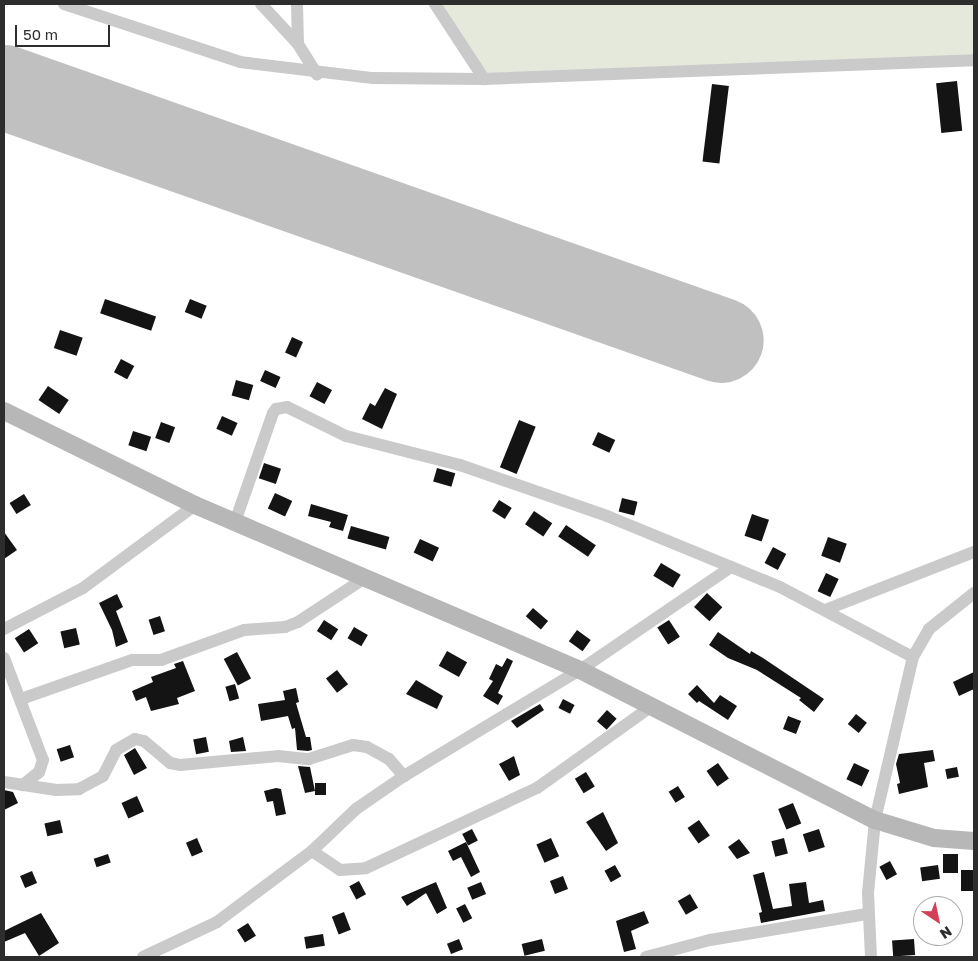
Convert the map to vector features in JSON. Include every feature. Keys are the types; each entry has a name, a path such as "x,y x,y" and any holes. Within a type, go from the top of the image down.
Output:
{"street":[{"path":"64,4 240,62 317,74 420,80 484,79 974,60"},
{"path":"261,4 298,44 317,74"},
{"path":"298,4 298,44"},
{"path":"435,4 484,79"},
{"path":"235,522 273,413 276,409 287,407 346,436 460,465 607,516 780,587 913,657"},
{"path":"4,411 195,505 580,670 875,820 934,838 974,842"},
{"path":"4,629 83,588 195,505"},
{"path":"825,610 974,552"},
{"path":"143,957 158,954 217,922 312,851 356,809 404,776 580,670 731,567"},
{"path":"21,699 132,660 161,660 244,630 285,627 298,622 365,578"},
{"path":"871,957 867,914 875,820 913,657 929,629 974,593"},
{"path":"4,658 43,760 39,772 23,785"},
{"path":"312,851 340,870 366,868 537,788 652,706"},
{"path":"4,782 56,790 79,789 92,784 103,776 116,750 136,739 144,741 170,763 180,765 278,756 309,759 353,745 367,747 389,759 404,776"},
{"path":"646,957 710,940 867,914"}],"shaded area":[{"path":"438,4 974,4 974,57 488,79"}],"building":[{"path":"957,81 962,131 941,133 936,83"},
{"path":"712,84 729,86 719,163 702,161"},
{"path":"105,299 156,317 151,331 100,313"},
{"path":"190,299 207,306 201,319 185,312"},
{"path":"60,330 83,338 77,356 54,348"},
{"path":"292,337 303,342 296,357 285,353"},
{"path":"121,359 134,366 127,379 114,372"},
{"path":"265,370 281,377 276,388 260,381"},
{"path":"236,380 253,385 249,400 232,395"},
{"path":"317,382 332,390 324,404 309,396"},
{"path":"48,386 69,400 59,414 38,400"},
{"path":"385,388 397,394 382,429 362,419 370,403 375,406"},
{"path":"222,416 238,423 232,436 216,429"},
{"path":"519,420 536,427 517,474 500,467"},
{"path":"161,422 175,427 169,443 155,438"},
{"path":"133,431 151,437 146,451 128,445"},
{"path":"598,432 615,440 609,453 592,445"},
{"path":"264,463 281,469 276,484 259,478"},
{"path":"437,468 455,473 451,487 433,481"},
{"path":"275,493 292,501 285,516 268,508"},
{"path":"24,494 31,505 16,514 10,503"},
{"path":"622,498 638,502 634,515 619,512"},
{"path":"499,500 512,508 505,519 492,511"},
{"path":"311,504 348,515 343,531 329,527 331,522 308,516"},
{"path":"534,511 552,523 543,537 525,524"},
{"path":"752,514 769,520 762,542 745,536"},
{"path":"566,525 596,545 588,557 558,537"},
{"path":"351,526 389,537 386,550 347,538"},
{"path":"4,532 17,550 4,559"},
{"path":"828,537 847,544 840,563 821,556"},
{"path":"420,539 439,548 433,561 414,553"},
{"path":"773,547 786,554 778,570 765,563"},
{"path":"661,563 681,575 673,588 653,576"},
{"path":"826,573 839,579 830,597 818,591"},
{"path":"707,593 722,607 709,621 694,607"},
{"path":"117,594 123,607 116,611 128,642 116,647 112,630 99,603"},
{"path":"533,608 548,621 541,629 526,616"},
{"path":"160,616 165,631 154,635 149,620"},
{"path":"324,620 338,629 331,640 317,631"},
{"path":"669,620 680,637 668,644 657,628"},
{"path":"354,627 368,635 361,646 348,638"},
{"path":"76,628 80,645 64,648 60,632"},
{"path":"29,629 38,643 24,653 15,638"},
{"path":"577,630 591,640 583,651 569,641"},
{"path":"718,632 750,654 751,651 763,658 824,699 814,712 799,700 801,698 757,670 728,658 709,645"},
{"path":"447,651 467,662 459,677 439,666"},
{"path":"237,652 251,678 238,686 224,659"},
{"path":"507,658 513,661 498,693 503,696 498,705 483,696 493,681 489,679 496,664 502,667"},
{"path":"183,661 195,691 177,698 179,704 151,711 146,697 136,701 132,691 153,682 151,677 176,668 174,664"},
{"path":"337,670 348,684 337,693 326,679"},
{"path":"974,672 974,689 959,696 953,682"},
{"path":"416,680 443,696 437,709 406,694"},
{"path":"235,684 239,698 230,701 225,687"},
{"path":"697,685 714,703 720,695 737,706 728,720 699,701 697,703 688,694"},
{"path":"296,688 299,702 296,703 306,737 310,737 312,750 308,751 297,750 295,728 292,729 288,716 261,721 258,704 285,700 283,691"},
{"path":"563,699 575,705 570,714 558,708"},
{"path":"540,704 544,710 517,728 511,721"},
{"path":"607,710 617,719 607,730 597,721"},
{"path":"856,714 867,723 859,733 848,724"},
{"path":"788,716 801,721 796,734 783,729"},
{"path":"206,737 209,752 196,754 193,739"},
{"path":"243,737 246,751 231,752 229,741"},
{"path":"70,745 74,757 61,762 57,749"},
{"path":"135,748 147,768 134,775 124,755"},
{"path":"933,750 935,761 924,763 928,787 899,794 897,784 900,783 896,764 899,754"},
{"path":"514,756 520,775 509,781 499,764"},
{"path":"718,763 729,779 717,787 707,771"},
{"path":"854,763 869,770 862,786 846,779"},
{"path":"298,766 310,767 315,791 305,793"},
{"path":"957,767 959,777 947,779 945,769"},
{"path":"586,772 595,787 584,793 575,779"},
{"path":"315,783 326,783 326,795 315,795"},
{"path":"678,786 685,797 676,803 669,792"},
{"path":"276,788 281,789 286,814 276,816 273,801 267,802 264,791"},
{"path":"4,790 13,792 18,803 4,810"},
{"path":"137,796 144,812 128,818 121,803"},
{"path":"793,803 801,823 786,829 778,809"},
{"path":"603,812 618,843 606,851 586,822"},
{"path":"60,820 63,833 47,836 44,824"},
{"path":"699,820 710,836 698,844 688,828"},
{"path":"472,829 478,841 468,846 462,834"},
{"path":"819,829 825,847 809,852 803,834"},
{"path":"197,838 203,852 192,856 186,843"},
{"path":"551,838 559,856 545,863 536,845"},
{"path":"784,838 788,854 775,857 771,841"},
{"path":"739,839 750,853 737,859 728,847"},
{"path":"466,842 480,872 471,877 461,857 453,861 448,851"},
{"path":"108,854 111,863 97,867 94,859"},
{"path":"943,854 958,854 958,873 943,873"},
{"path":"890,861 897,874 886,880 879,867"},
{"path":"615,865 621,876 611,882 605,871"},
{"path":"938,865 940,879 922,881 920,868"},
{"path":"961,870 974,870 974,891 961,891"},
{"path":"32,871 37,883 25,888 20,876"},
{"path":"764,872 773,909 792,906 789,884 806,882 809,903 823,900 825,911 761,923 759,913 762,912 753,875"},
{"path":"563,876 568,889 555,894 550,881"},
{"path":"359,881 366,894 356,899 349,886"},
{"path":"436,882 447,908 437,914 426,893 407,906 401,897"},
{"path":"481,882 486,894 472,900 467,888"},
{"path":"690,894 698,908 686,915 678,901"},
{"path":"465,904 472,918 463,923 456,909"},
{"path":"644,911 649,923 631,931 636,949 624,952 616,921"},
{"path":"344,912 351,930 339,934 332,917"},
{"path":"41,913 59,943 39,956 25,933 4,942 4,931"},
{"path":"248,923 256,936 245,943 237,930"},
{"path":"323,934 325,946 306,949 304,937"},
{"path":"459,939 463,949 451,954 447,944"},
{"path":"542,939 545,951 525,956 522,944"},
{"path":"913,939 915,955 893,956 892,941"}],"runway":[{"path":"4,87 721,340"}]}
